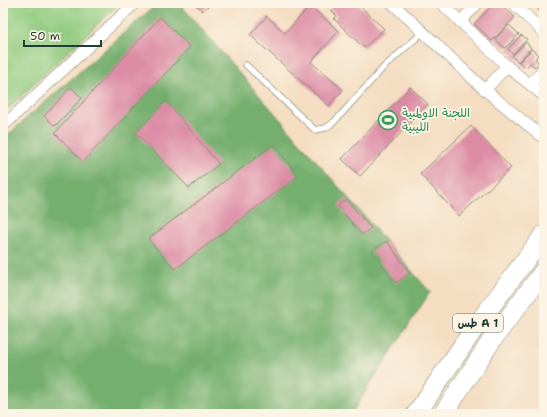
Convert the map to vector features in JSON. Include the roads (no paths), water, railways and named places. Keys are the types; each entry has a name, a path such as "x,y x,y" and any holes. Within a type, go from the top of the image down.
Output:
{"highway":[{"name":"طس A 1","path":"416,414 474,329 544,235"},
{"name":"طس A 1","path":"443,414 492,340 544,272"}],"street":[{"path":"3,126 135,3"},
{"path":"392,3 422,33 485,90 544,138"},
{"path":"441,3 507,66 530,83 544,96"},
{"path":"460,22 478,3"},
{"path":"513,3 544,33"},
{"path":"485,90 507,66"},
{"path":"530,83 544,69"}],"lane":[{"path":"246,65 314,130 321,130 335,121 384,67 422,33"}],"place":[{"name":"اللجنة الاولمبية الليبية","path":"388,120"}]}
